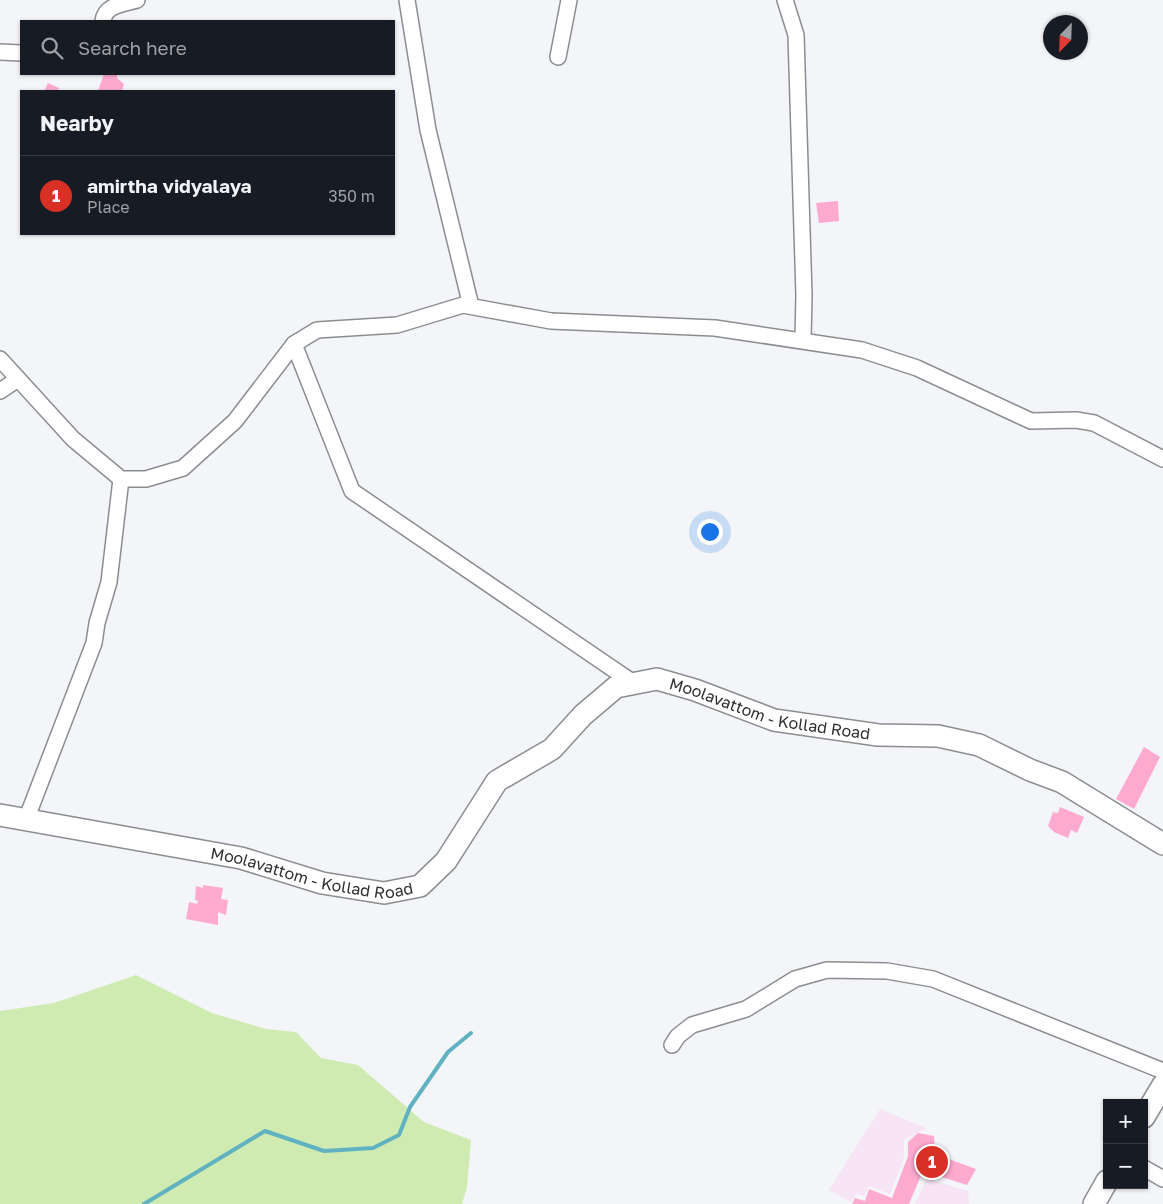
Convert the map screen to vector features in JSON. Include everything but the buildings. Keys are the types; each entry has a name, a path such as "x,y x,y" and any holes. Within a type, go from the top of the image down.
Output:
{"main road":[{"name":"Moolavattom - Kollad Road","path":"0,815 241,858 322,883 384,893 420,886 446,860 497,781 552,750 583,714 616,687 657,679 695,690 774,720 878,734 938,736 979,745 1030,770 1062,782 1160,836"},
{"path":"1148,1110 1163,1085"},
{"path":"1094,1204 1103,1188"}],"street":[{"path":"102,20 105,13 110,8 136,0"},
{"path":"407,0 428,130 471,306"},
{"path":"558,57 569,0"},
{"path":"785,0 796,34 804,295 803,340"},
{"path":"0,52 20,53"},
{"path":"0,360 73,439 121,479 146,479 184,468 235,421 294,344 317,330 397,325 463,305 551,321 714,328 839,345 882,356 917,368 1031,421 1076,420 1094,423 1163,459"},
{"path":"294,344 352,491 635,684"},
{"path":"0,391 18,379"},
{"path":"26,820 94,643 97,623 109,582 121,479"},
{"path":"672,1045 678,1036 692,1025 746,1009 795,979 826,970 887,971 933,979 1163,1071"},
{"path":"1148,1170 1163,1179"}],"shaded area":[{"path":"880,1109 926,1128 904,1140 904,1157 890,1194 869,1186 864,1196 856,1194 851,1202 829,1190"},
{"path":"927,1179 968,1191 969,1204 915,1204"}],"green space":[{"path":"136,975 212,1013 266,1029 296,1032 321,1058 358,1065 424,1122 471,1140 467,1187 462,1204 0,1204 0,1011 54,1003"}],"waterway":[{"path":"144,1204 265,1131 324,1151 373,1148 399,1135 410,1107 448,1052 471,1033"}],"place":[{"name":"amirtha vidyalaya","path":"932,1162"}]}
